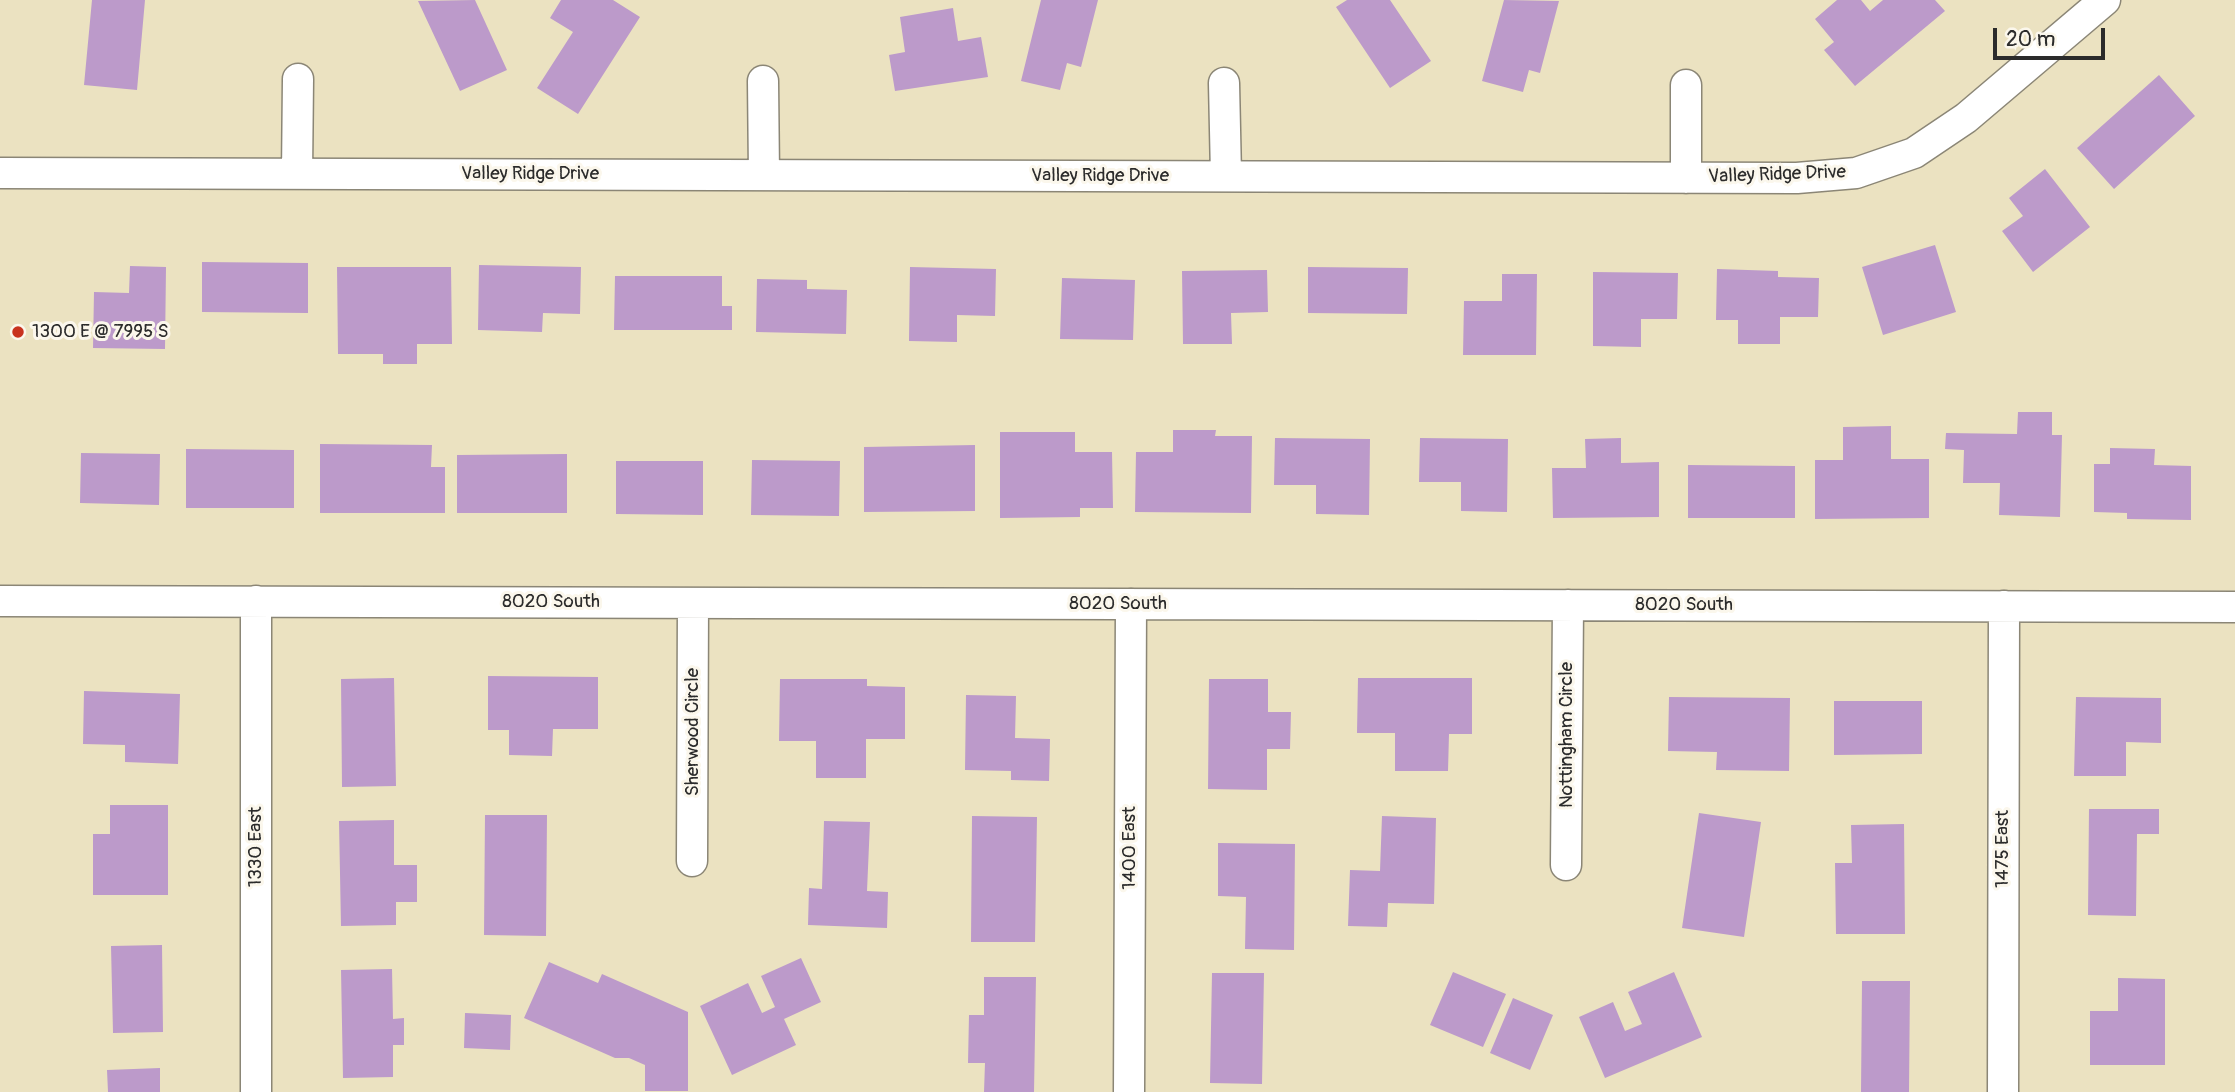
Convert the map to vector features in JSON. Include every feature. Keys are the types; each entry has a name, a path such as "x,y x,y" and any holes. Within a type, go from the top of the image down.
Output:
{"street":[{"name":"Valley Ridge Drive","path":"0,173 1797,178 1857,173 1914,153 1966,118 2105,0"},
{"path":"297,174 298,79"},
{"path":"763,81 764,175"},
{"path":"1224,83 1226,176"},
{"name":"Valley Ridge Drive","path":"1686,85 1686,177"},
{"name":"8020 South","path":"0,601 2235,607"},
{"name":"1330 East","path":"256,601 256,1092"},
{"name":"Sherwood Circle","path":"692,861 693,603"},
{"name":"1400 East","path":"1129,1092 1131,604"},
{"name":"Nottingham Circle","path":"1566,865 1568,605"},
{"name":"1475 East","path":"2003,1092 2004,606"}],"building":[{"path":"92,0 145,0 137,90 84,85"},
{"path":"475,0 507,70 460,91 418,1"},
{"path":"561,0 613,0 640,17 578,114 537,88 573,32 550,18"},
{"path":"1041,0 1098,0 1081,67 1067,63 1060,90 1021,81"},
{"path":"1347,0 1390,0 1431,61 1390,88 1336,7"},
{"path":"1504,0 1559,1 1540,73 1529,70 1523,92 1482,81"},
{"path":"1837,0 1861,0 1870,11 1883,0 1935,0 1945,11 1855,86 1824,50 1834,42 1815,19"},
{"path":"953,8 958,41 981,37 988,77 895,91 889,55 905,52 900,17"},
{"path":"2159,75 2195,116 2114,189 2077,148"},
{"path":"2045,169 2090,227 2033,272 2002,231 2023,216 2009,198"},
{"path":"1935,245 1956,312 1883,335 1862,267"},
{"path":"202,262 308,263 308,313 202,312"},
{"path":"479,265 581,267 580,314 543,313 542,332 478,330"},
{"path":"130,266 166,267 165,349 93,348 94,292 129,293"},
{"path":"337,267 451,267 452,344 417,344 417,364 383,364 383,354 338,354"},
{"path":"910,267 996,269 995,316 957,315 957,342 909,341"},
{"path":"1308,267 1408,268 1407,314 1308,313"},
{"path":"1717,269 1778,271 1778,277 1819,278 1818,317 1780,317 1780,344 1738,344 1738,320 1716,320"},
{"path":"1267,270 1268,312 1231,313 1232,344 1183,344 1182,271"},
{"path":"1593,272 1678,273 1677,319 1641,319 1641,347 1593,346"},
{"path":"1502,274 1537,274 1536,355 1463,355 1464,301 1502,301"},
{"path":"615,276 722,276 722,306 732,306 732,330 614,330"},
{"path":"1062,278 1135,280 1133,340 1060,339"},
{"path":"757,279 807,280 807,289 847,290 846,334 756,332"},
{"path":"2018,412 2052,412 2052,435 2062,435 2060,517 1999,515 2000,483 1963,483 1964,450 1945,449 1946,433 2017,434"},
{"path":"1891,426 1891,459 1929,459 1929,518 1815,519 1815,460 1843,460 1843,427"},
{"path":"1173,430 1216,430 1215,436 1252,436 1251,513 1135,512 1136,452 1173,452"},
{"path":"1000,432 1075,432 1075,452 1112,452 1113,508 1080,508 1080,517 1000,518"},
{"path":"1275,438 1370,439 1369,515 1316,514 1316,485 1274,485"},
{"path":"1420,438 1508,439 1507,512 1461,511 1461,482 1419,482"},
{"path":"1621,438 1621,463 1659,462 1659,517 1553,518 1552,468 1586,468 1585,439"},
{"path":"320,444 432,445 431,467 445,467 445,513 320,513"},
{"path":"975,445 975,511 864,512 864,447"},
{"path":"2110,448 2155,449 2154,465 2191,466 2191,520 2127,519 2127,513 2094,512 2094,464 2110,464"},
{"path":"186,449 294,450 294,508 186,508"},
{"path":"81,453 160,454 159,505 80,503"},
{"path":"567,454 567,513 457,513 457,455"},
{"path":"752,460 840,461 839,516 751,515"},
{"path":"616,461 703,461 703,515 616,514"},
{"path":"1688,465 1795,466 1795,518 1688,518"},
{"path":"488,676 598,677 598,729 553,729 552,756 509,755 509,730 488,730"},
{"path":"394,678 396,786 342,787 341,679"},
{"path":"1358,678 1472,678 1472,734 1449,734 1448,771 1395,771 1395,733 1357,733"},
{"path":"780,679 867,679 867,686 905,687 905,739 866,739 866,778 816,778 816,741 779,741"},
{"path":"1209,679 1268,679 1268,712 1291,712 1290,749 1267,749 1267,790 1208,789"},
{"path":"84,691 180,694 178,764 125,762 125,745 83,744"},
{"path":"966,695 1016,696 1015,738 1050,739 1049,781 1011,780 1011,771 965,770"},
{"path":"1669,697 1790,698 1789,771 1716,770 1717,752 1668,751"},
{"path":"2076,697 2161,698 2161,743 2126,742 2126,776 2074,776"},
{"path":"1834,701 1922,701 1922,754 1834,755"},
{"path":"110,805 168,805 168,895 93,895 93,834 110,834"},
{"path":"2089,809 2159,809 2159,834 2137,834 2136,916 2088,915"},
{"path":"1699,813 1761,822 1744,937 1682,928"},
{"path":"485,815 547,815 546,936 484,935"},
{"path":"972,816 1037,817 1035,942 971,942"},
{"path":"1382,816 1436,818 1434,904 1388,903 1387,927 1348,926 1350,870 1380,871"},
{"path":"394,820 394,865 417,865 417,902 396,902 396,925 341,926 339,821"},
{"path":"824,821 870,822 867,891 888,892 887,928 808,925 809,888 822,889"},
{"path":"1904,824 1905,934 1836,934 1835,863 1852,863 1851,825"},
{"path":"1218,843 1295,844 1294,950 1245,949 1246,897 1218,896"},
{"path":"162,945 163,1032 113,1033 111,946"},
{"path":"801,958 821,1002 784,1019 796,1045 732,1075 700,1006 748,983 762,1013 775,1007 761,976"},
{"path":"549,962 598,983 602,974 688,1012 688,1091 645,1091 645,1065 629,1058 615,1058 524,1018"},
{"path":"392,969 393,1019 404,1018 404,1045 393,1045 393,1077 343,1078 341,970"},
{"path":"1453,972 1506,994 1483,1047 1430,1025"},
{"path":"1674,972 1702,1037 1605,1078 1579,1017 1613,1002 1625,1031 1642,1024 1628,992"},
{"path":"1212,973 1264,973 1262,1084 1210,1083"},
{"path":"984,977 1036,977 1034,1092 984,1092 985,1063 968,1063 969,1015 984,1015"},
{"path":"2118,978 2165,979 2165,1065 2090,1065 2090,1011 2118,1011"},
{"path":"1862,981 1910,981 1909,1092 1861,1092"},
{"path":"1513,998 1553,1015 1530,1070 1490,1053"},
{"path":"465,1013 511,1015 510,1050 464,1048"},
{"path":"160,1068 160,1092 108,1092 107,1070"}],"place":[{"name":"1300 E @ 7995 S","path":"18,332"}]}
